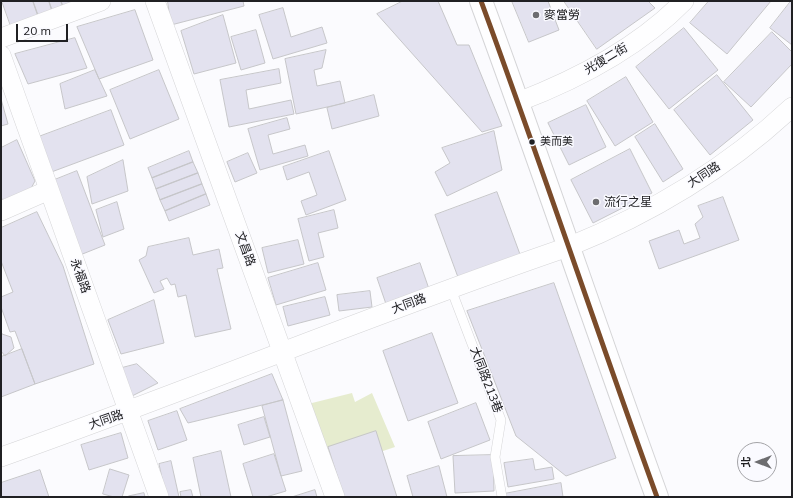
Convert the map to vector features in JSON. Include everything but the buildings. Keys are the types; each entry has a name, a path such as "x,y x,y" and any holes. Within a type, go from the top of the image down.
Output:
{"main road":[{"path":"481,1 518,102 652,495"}],"street":[{"path":"1,38 101,1"},
{"name":"文昌路","path":"155,1 335,497"},
{"name":"光復二街","path":"518,102 553,89 614,56 658,26 684,1"},
{"name":"永福路","path":"1,55 159,497"},
{"name":"大同路","path":"1,456 128,412 282,351 568,247 622,225 681,191 753,142 792,107"},
{"path":"1,211 49,190"}],"lane":[{"name":"大同路213巷","path":"451,289 501,420 495,457 502,497"}],"green space":[{"path":"352,393 355,402 372,393 395,447 377,453 371,439 323,459 304,405"}],"transit line":[{"path":"481,1 657,497"}],"place":[{"name":"麥當勞","path":"536,15"},
{"name":"美而美","path":"532,142"},
{"name":"流行之星","path":"596,202"}]}
